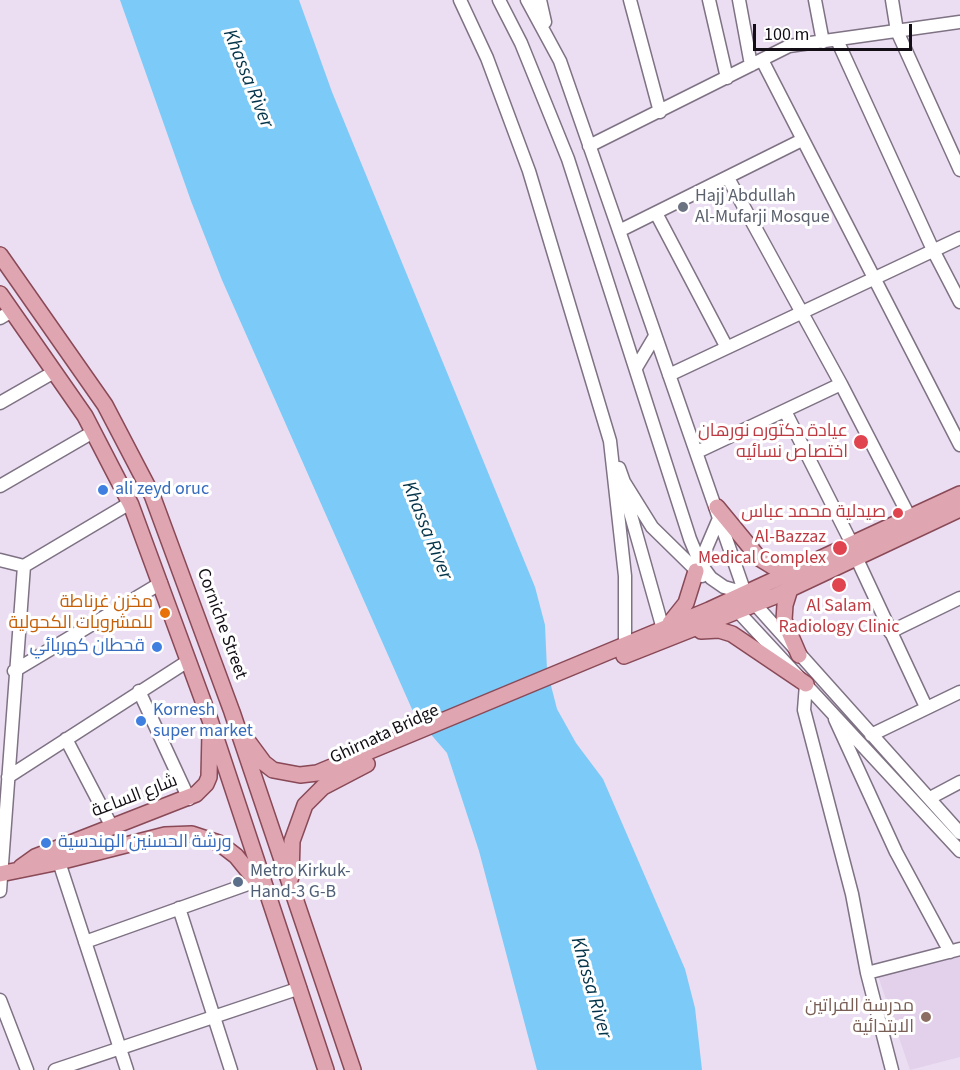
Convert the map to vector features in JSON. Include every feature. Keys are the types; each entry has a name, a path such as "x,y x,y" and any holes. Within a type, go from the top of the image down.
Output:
{"main road":[{"name":"Corniche Street","path":"0,255 105,405 152,495 235,721 353,1070"},
{"path":"0,294 6,314 54,372 93,432 130,503 210,720 260,880 272,903 326,1070"},
{"path":"749,599 790,589 909,516 960,494"},
{"path":"566,673 663,629 749,599 795,570 960,509"},
{"path":"718,511 759,558 772,566 795,570"},
{"path":"663,629 686,603 696,567"},
{"path":"790,589 785,605 784,620 800,655"},
{"path":"566,673 687,632 733,606"},
{"path":"687,632 711,630 732,634 806,684"},
{"name":"Ghirnata Bridge","path":"235,721 264,763 279,772 300,776 346,763 406,741 566,673"},
{"name":"شارع الساعة","path":"6,873 35,857 189,799 202,790 209,777 210,720"},
{"name":"Ghirnata Bridge","path":"290,889 295,829 313,795 334,780 406,741"},
{"path":"6,873 165,835 192,834 219,843 260,880"}],"street":[{"path":"460,0 487,58 529,171 610,441 663,629"},
{"path":"499,0 521,43 568,159 690,539 696,567 717,584 749,599 960,833"},
{"path":"527,0 548,35"},
{"path":"540,0 548,35 749,599"},
{"path":"630,0 660,112"},
{"path":"709,0 727,78"},
{"path":"739,0 757,63 802,140 960,445"},
{"path":"815,0 823,42"},
{"path":"892,0 897,31 960,170"},
{"path":"589,146 789,46 960,22"},
{"path":"837,40 933,250 960,302"},
{"path":"619,231 802,140"},
{"path":"728,178 841,384 909,516"},
{"path":"656,213 726,346"},
{"path":"669,375 801,310 960,238"},
{"path":"636,368 655,336"},
{"path":"0,402 54,372"},
{"path":"697,452 841,384"},
{"path":"785,411 854,550 926,706"},
{"path":"0,486 93,432"},
{"path":"610,441 624,482 643,515 733,606 960,851"},
{"path":"610,441 625,576 625,645"},
{"path":"0,560 24,566 130,503"},
{"path":"696,567 718,511"},
{"path":"0,891 6,873 8,777 14,671 24,566"},
{"path":"14,671 160,583"},
{"path":"890,632 960,598"},
{"path":"8,777 139,691 188,662"},
{"path":"806,684 804,710 852,894 867,973 892,1070"},
{"path":"139,691 189,799"},
{"path":"872,735 926,706 960,692"},
{"path":"832,711 896,852 955,950 867,973"},
{"path":"66,739 112,827"},
{"path":"930,798 960,782"},
{"path":"59,862 127,1070"},
{"path":"85,942 260,880"},
{"path":"179,908 231,1070"},
{"path":"56,1070 300,988"},
{"path":"0,1000 27,1070"}],"shaded area":[{"name":"مدرسة الفراتين الابتدائية","path":"960,952 960,1057 910,1070 878,976"}],"water":[{"name":"Khassa River","path":"120,0 299,0 332,92 535,587 545,625 547,670 557,709 576,743 603,779 685,969 695,1008 702,1070 537,1070 479,851 447,753 415,716 222,280 191,201"}],"place":[{"name":"Hajj Abdullah Al-Mufarji Mosque","path":"683,207"},
{"name":"عيادة دكتوره نورهان اختصاص نسائيه","path":"861,442"},
{"name":"ali zeyd oruc","path":"103,490"},
{"name":"صيدلية محمد عباس","path":"898,513"},
{"name":"Al-Bazzaz Medical Complex","path":"840,548"},
{"name":"Al Salam Radiology Clinic","path":"839,585"},
{"name":"مخزن غرناطة للمشروبات الكحولية","path":"165,613"},
{"name":"قحطان كهربائي","path":"157,647"},
{"name":"Kornesh super market","path":"141,721"},
{"name":"ورشة الحسنين الهندسية","path":"46,843"},
{"name":"Metro Kirkuk- Hand-3 G-B","path":"238,882"},
{"name":"مدرسة الفراتين الابتدائية","path":"926,1017"}]}
